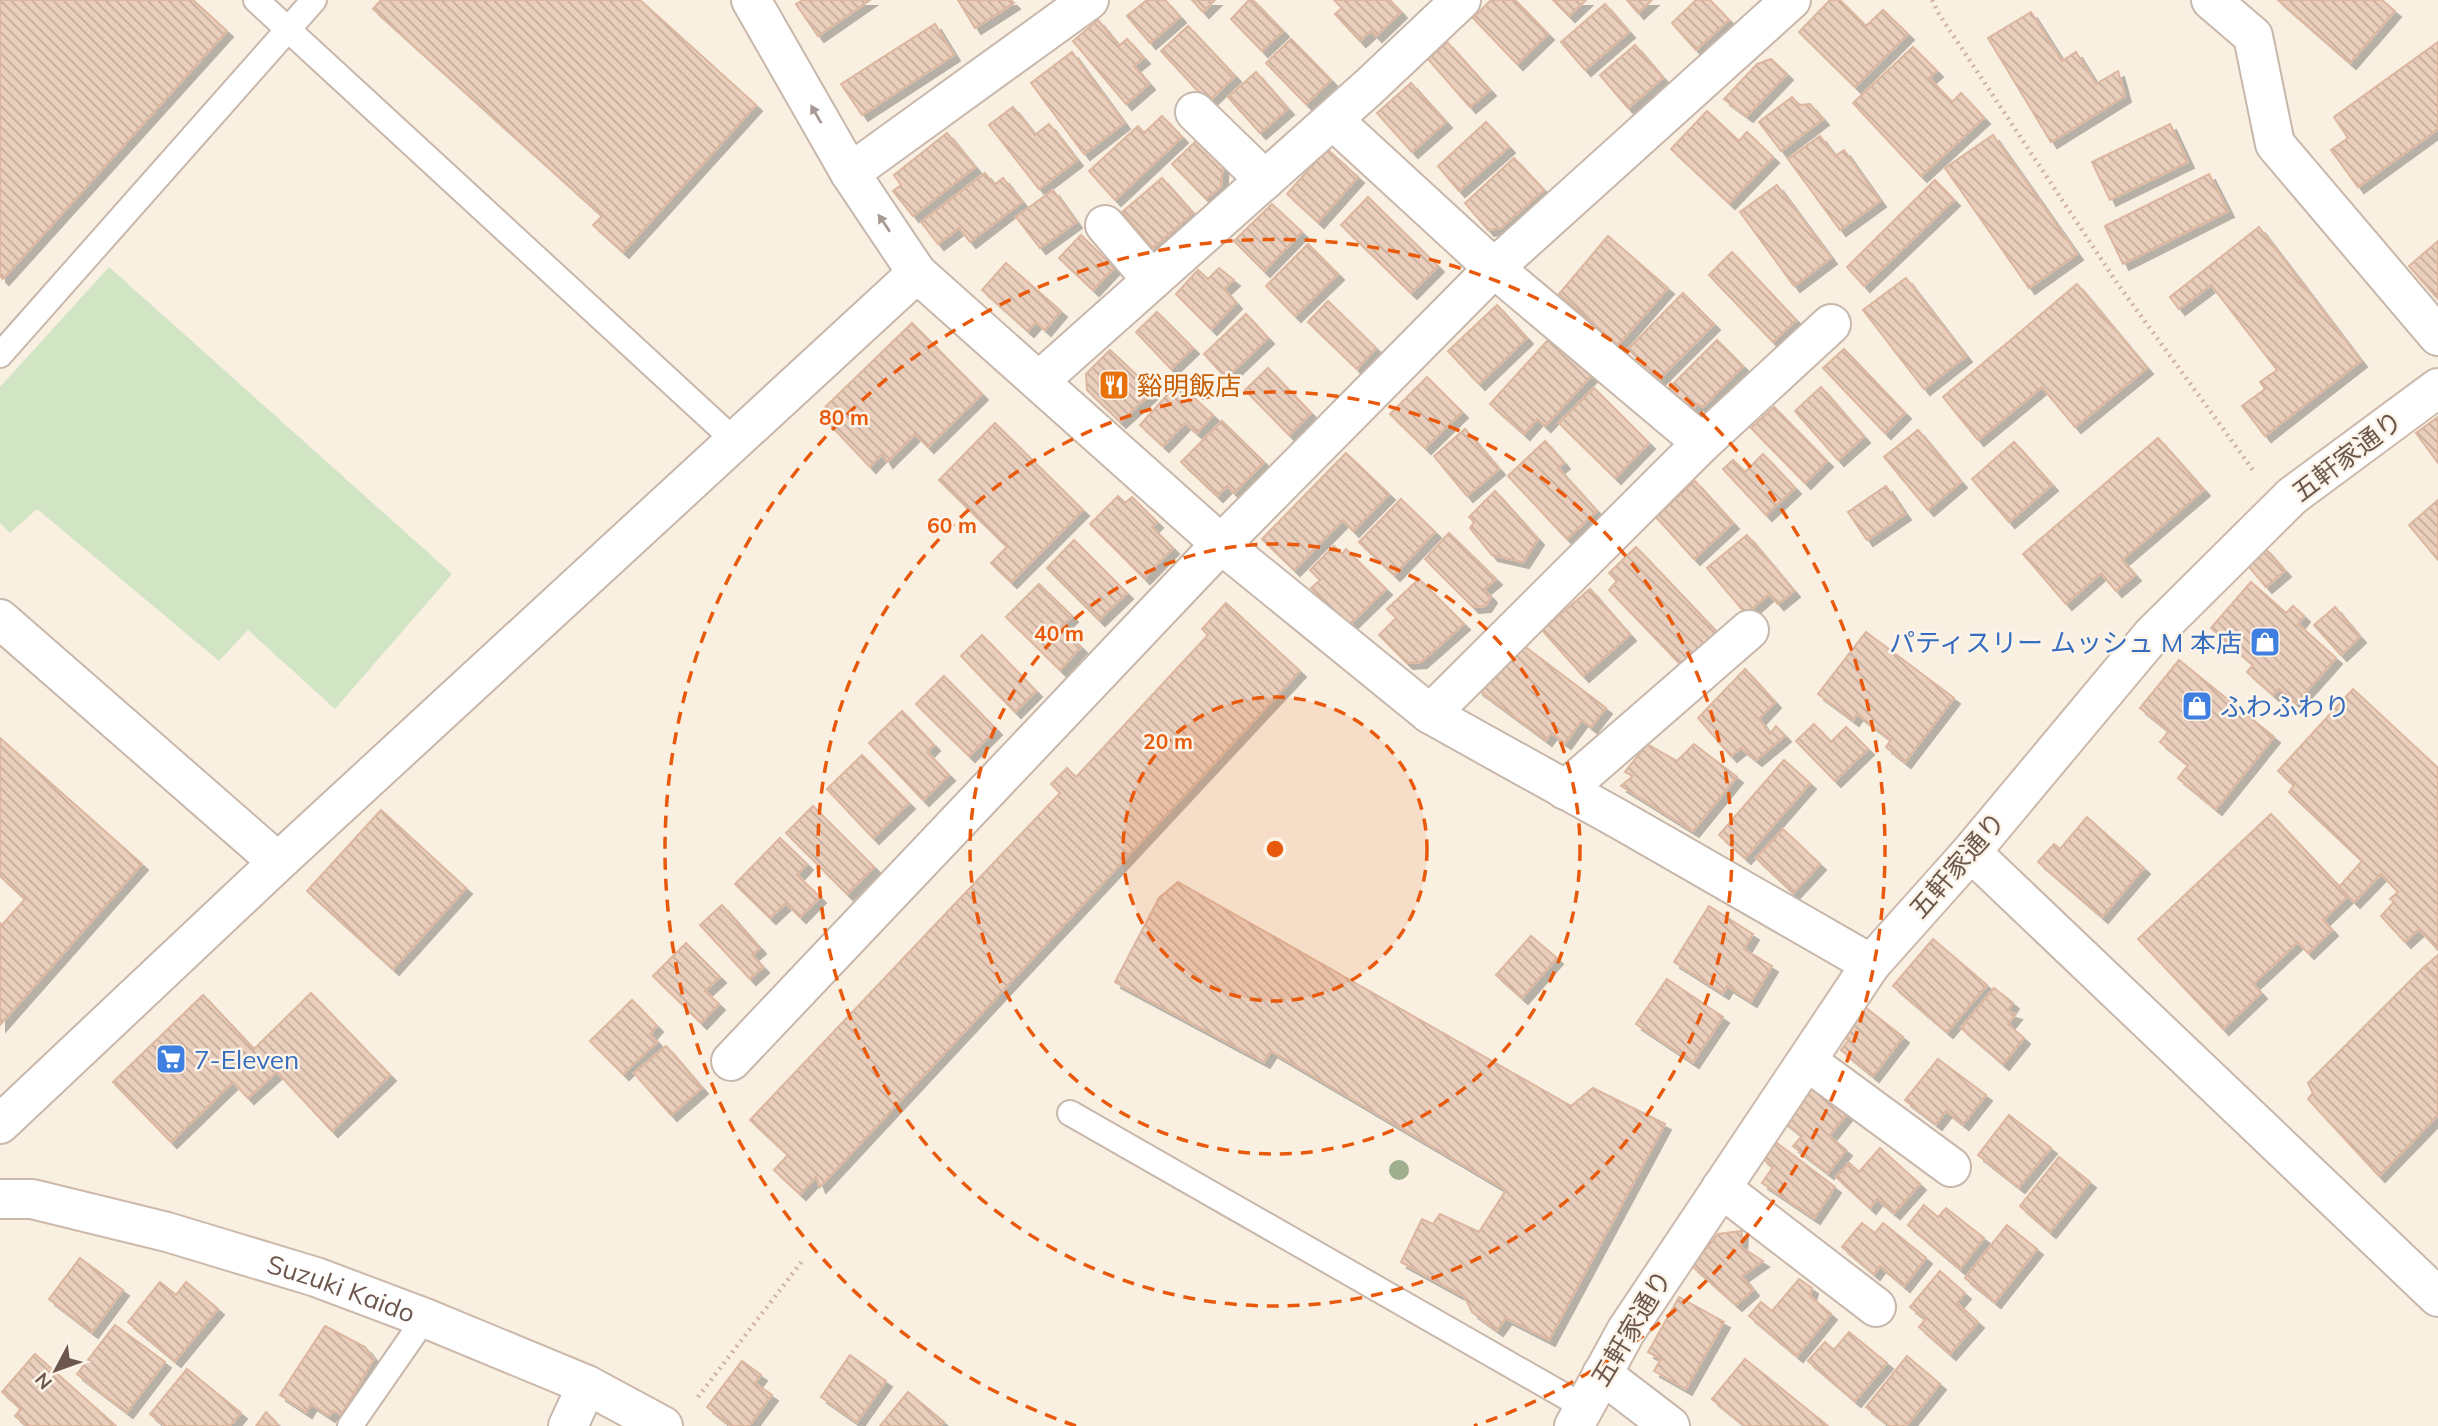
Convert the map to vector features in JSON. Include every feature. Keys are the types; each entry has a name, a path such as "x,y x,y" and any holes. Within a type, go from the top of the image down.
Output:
{"street":[{"path":"751,0 850,173 917,273 1221,544 1430,714 1871,964"},
{"path":"850,173 1089,0"},
{"path":"1039,381 1333,120 1461,0"},
{"path":"731,1061 1221,544 1494,268 1791,0"},
{"path":"2211,0 2253,36 2275,144 2438,335"},
{"path":"1195,112 1265,180"},
{"path":"1333,120 1494,268 1702,443"},
{"path":"1104,225 1153,281"},
{"path":"0,1124 278,862 917,273"},
{"path":"1430,714 1702,443 1831,324"},
{"name":"五軒家通り","path":"1587,1402 1626,1331 1871,964 1971,852 2152,635 2280,506 2438,388"},
{"path":"0,619 278,862"},
{"path":"1565,789 1749,630"},
{"path":"1971,852 2438,1297"},
{"path":"1807,1060 1951,1167"},
{"path":"1721,1188 1876,1307"},
{"name":"Suzuki Kaido","path":"0,1199 32,1199 167,1232 316,1277 425,1318 587,1385 678,1415"},
{"path":"568,1426 587,1385"},
{"path":"1587,1402 1670,1426"}],"lane":[{"path":"256,0 735,441"},
{"path":"0,355 314,0"},
{"path":"1070,1113 1587,1402"},
{"path":"350,1426 425,1318"}],"path":[{"path":"1932,0 2117,283 2280,506"},
{"path":"678,1415 803,1260"}],"green space":[{"path":"109,267 452,574 335,709 248,630 219,661 37,509 10,533 0,523 0,387"}],"building":[{"path":"0,0 193,0 227,31 3,279 0,276"},
{"path":"381,0 640,0 756,105 623,252 593,225 602,216 373,9"},
{"path":"803,0 870,0 818,36 796,4"},
{"path":"958,0 1011,0 1014,3 975,28"},
{"path":"1147,0 1165,0 1180,17 1150,43 1127,16"},
{"path":"1192,0 1215,0 1203,12"},
{"path":"1249,0 1253,0 1283,31 1262,51 1231,19"},
{"path":"1334,0 1390,0 1401,12 1376,36 1371,31 1360,41 1335,14 1342,8"},
{"path":"1491,0 1515,0 1548,34 1517,64 1473,18"},
{"path":"1553,0 1586,0 1569,16"},
{"path":"1627,0 1652,0 1638,13"},
{"path":"1696,0 1710,0 1729,20 1696,50 1672,23"},
{"path":"1830,0 1840,0 1866,26 1883,10 1908,34 1855,87 1799,32"},
{"path":"2278,0 2382,0 2395,11 2350,63"},
{"path":"1605,4 1629,32 1585,70 1561,42"},
{"path":"2031,12 2062,61 2076,52 2096,84 2118,71 2125,96 2051,142 1988,38"},
{"path":"1098,20 1119,46 1127,39 1144,58 1134,66 1149,84 1126,104 1073,41"},
{"path":"935,24 954,55 862,115 841,84"},
{"path":"1188,26 1235,76 1208,102 1161,51"},
{"path":"1291,39 1331,80 1306,104 1266,63"},
{"path":"1447,42 1490,90 1470,107 1428,59"},
{"path":"2438,42 2438,129 2358,187 2331,150 2348,138 2334,117"},
{"path":"1635,45 1663,78 1628,108 1600,75"},
{"path":"1913,47 1937,71 1929,78 1952,102 1961,93 1984,118 1921,176 1853,103"},
{"path":"1072,52 1124,123 1084,154 1031,83"},
{"path":"1771,59 1787,74 1747,116 1724,99 1757,64"},
{"path":"1256,72 1288,109 1260,133 1228,97"},
{"path":"1411,83 1446,122 1412,152 1377,113"},
{"path":"1792,97 1799,105 1810,104 1823,119 1781,151 1759,122"},
{"path":"1013,107 1035,135 1049,124 1077,160 1039,189 989,125"},
{"path":"1707,111 1739,141 1747,132 1773,157 1729,203 1671,149"},
{"path":"1162,116 1182,137 1115,200 1089,171 1138,126 1144,133"},
{"path":"1486,122 1509,147 1459,191 1438,166"},
{"path":"2170,124 2188,162 2110,200 2092,162"},
{"path":"947,133 975,167 913,216 893,191 901,185 894,175"},
{"path":"1993,135 2077,254 2029,288 1945,168"},
{"path":"1820,136 1835,156 1844,150 1880,201 1840,230 1788,159"},
{"path":"1198,139 1223,162 1221,187 1206,199 1172,164"},
{"path":"1327,149 1358,177 1318,222 1287,194"},
{"path":"1514,158 1544,190 1501,228 1488,230 1465,203"},
{"path":"985,173 994,185 1003,178 1022,202 970,242 959,228 938,244 921,222"},
{"path":"2209,174 2228,211 2123,264 2105,226"},
{"path":"1162,178 1193,213 1153,248 1122,212"},
{"path":"1935,180 1954,200 1864,286 1847,267"},
{"path":"1777,185 1831,258 1794,286 1740,212"},
{"path":"1053,190 1076,222 1040,248 1016,217"},
{"path":"1368,197 1438,266 1411,293 1341,225"},
{"path":"1272,204 1302,232 1264,271 1234,241"},
{"path":"2259,227 2361,361 2265,436 2242,406 2265,389 2260,382 2277,370 2211,285 2179,309 2170,297"},
{"path":"1081,235 1114,268 1093,290 1059,258"},
{"path":"1608,236 1668,288 1618,345 1559,294"},
{"path":"2438,241 2438,299 2409,266"},
{"path":"1308,244 1338,274 1295,316 1266,286"},
{"path":"1732,252 1796,320 1773,342 1709,275"},
{"path":"1006,263 1061,311 1045,330 1036,322 1028,331 982,290"},
{"path":"1219,268 1234,280 1224,289 1236,303 1211,329 1176,294 1198,270 1208,279"},
{"path":"1906,278 1966,356 1924,389 1863,310"},
{"path":"2077,284 2147,368 2075,427 2042,387 1978,440 1943,397"},
{"path":"1683,293 1714,324 1659,379 1628,349"},
{"path":"1328,301 1376,348 1357,369 1308,322"},
{"path":"1497,305 1527,338 1479,384 1448,351"},
{"path":"1157,312 1193,348 1171,369 1136,332"},
{"path":"1246,314 1268,338 1226,378 1204,354"},
{"path":"912,323 982,394 928,447 915,434 887,462 882,454 870,467 819,413"},
{"path":"1549,339 1591,376 1545,426 1537,419 1524,434 1490,404"},
{"path":"1717,340 1743,366 1703,407 1697,404 1690,412 1667,390"},
{"path":"1844,349 1905,413 1885,433 1823,368"},
{"path":"1110,350 1154,391 1120,422 1087,390 1086,374"},
{"path":"1268,368 1311,413 1289,435 1245,390"},
{"path":"1427,377 1462,412 1425,448 1390,414"},
{"path":"1178,383 1213,415 1197,433 1185,423 1163,446 1140,425"},
{"path":"1821,387 1864,437 1838,460 1795,411"},
{"path":"1594,388 1649,443 1615,478 1559,423"},
{"path":"1774,407 1827,461 1805,483 1751,428"},
{"path":"2438,417 2438,463 2416,433"},
{"path":"1222,421 1264,462 1234,493 1227,486 1217,496 1181,462"},
{"path":"995,423 1083,510 1011,582 991,563 1007,547 939,480"},
{"path":"1465,429 1499,469 1467,496 1434,456"},
{"path":"1918,430 1961,482 1928,510 1884,457"},
{"path":"2158,438 2204,490 2122,560 2135,575 2116,591 2101,573 2066,604 2023,554"},
{"path":"1545,441 1564,463 1558,468 1597,511 1567,539 1508,476"},
{"path":"2014,442 2052,485 2009,522 1972,479"},
{"path":"1346,453 1389,494 1353,531 1343,520 1294,570 1262,539"},
{"path":"1763,454 1795,488 1766,515 1723,469 1733,460 1745,472"},
{"path":"1695,481 1733,523 1694,559 1656,517"},
{"path":"1886,486 1905,514 1867,540 1848,512"},
{"path":"1495,491 1538,539 1523,562 1492,555 1470,528 1474,522 1469,517"},
{"path":"1118,496 1125,503 1132,497 1157,522 1152,527 1173,548 1144,578 1090,524"},
{"path":"1401,499 1435,532 1394,575 1359,542"},
{"path":"2438,500 2438,560 2409,525"},
{"path":"1449,533 1496,579 1484,589 1491,597 1485,606 1473,607 1425,559"},
{"path":"1747,535 1794,591 1778,604 1769,594 1746,614 1707,568"},
{"path":"1074,540 1127,593 1099,620 1047,568"},
{"path":"1334,546 1342,554 1346,549 1386,589 1348,626 1311,588 1320,580 1310,570"},
{"path":"1636,547 1717,632 1682,666 1609,590 1617,581 1609,573"},
{"path":"2264,547 2285,571 2266,587 2246,563"},
{"path":"1419,579 1464,624 1421,662 1407,663 1379,635 1396,618 1387,609"},
{"path":"2251,582 2286,613 2293,606 2304,616 2298,624 2336,658 2296,703 2279,689 2273,695 2247,672 2253,665 2211,628"},
{"path":"1039,584 1072,616 1061,627 1081,647 1060,670 1006,617"},
{"path":"1590,589 1630,635 1583,676 1542,630"},
{"path":"1226,603 1300,671 820,1187 816,1177 800,1194 774,1170 788,1155 750,1120 1060,793 1051,784 1067,768 1076,777 1208,635 1202,629"},
{"path":"2335,607 2360,637 2341,655 2314,625"},
{"path":"1866,632 1954,698 1905,762 1886,747 1891,740 1857,714 1853,720 1818,694"},
{"path":"982,635 1036,691 1015,712 961,656"},
{"path":"1519,642 1606,708 1591,727 1582,720 1565,743 1551,733 1546,740 1477,689"},
{"path":"2179,660 2274,737 2216,809 2178,778 2188,765 2160,742 2169,731 2140,708"},
{"path":"1745,669 1775,702 1759,719 1770,734 1776,726 1785,736 1756,760 1741,748 1731,756 1698,718"},
{"path":"944,676 996,729 969,756 916,704"},
{"path":"2353,689 2438,768 2438,950 2419,929 2405,942 2381,916 2394,902 2390,899 2398,892 2381,874 2354,902 2339,887 2362,861 2289,792 2294,785 2278,771"},
{"path":"902,711 934,745 927,752 949,775 923,800 869,743"},
{"path":"1814,724 1831,742 1846,727 1868,749 1835,781 1796,741"},
{"path":"0,738 142,864 0,1025 0,923 2,925 25,899 0,876"},
{"path":"1647,744 1677,761 1694,744 1737,777 1693,831 1621,786 1633,776 1625,772"},
{"path":"862,755 909,803 873,838 827,789"},
{"path":"1784,760 1810,783 1745,858 1719,835"},
{"path":"813,806 874,867 847,894 786,833"},
{"path":"381,810 466,888 393,969 307,891"},
{"path":"2271,814 2348,896 2323,920 2332,930 2308,953 2298,942 2253,984 2261,993 2223,1029 2138,939"},
{"path":"2087,817 2144,868 2102,917 2038,862 2054,844 2060,849"},
{"path":"1783,829 1820,864 1793,893 1756,858"},
{"path":"780,838 807,864 797,875 820,897 800,917 786,903 770,918 735,884"},
{"path":"1178,882 1571,1106 1593,1088 1665,1124 1549,1340 1506,1318 1497,1330 1472,1312 1465,1297 1401,1262 1422,1219 1433,1224 1440,1214 1479,1232 1506,1190 1271,1051 1264,1062 1115,982 1159,898"},
{"path":"722,905 760,948 752,955 763,967 750,979 700,925"},
{"path":"1709,906 1753,934 1744,949 1772,966 1751,1001 1727,986 1723,993 1674,962"},
{"path":"1531,936 1557,958 1522,998 1496,975"},
{"path":"1933,939 1987,985 1947,1032 1893,986"},
{"path":"686,943 720,977 705,991 719,1004 701,1023 653,976"},
{"path":"2438,955 2438,981 2424,967"},
{"path":"2424,967 2438,981 2438,1115 2379,1176 2308,1099 2313,1093 2308,1083"},
{"path":"1667,979 1723,1017 1693,1062 1636,1024"},
{"path":"1994,988 2013,1003 2007,1011 2016,1014 2008,1024 2024,1038 2003,1064 1961,1028"},
{"path":"311,993 390,1075 332,1131 277,1072 248,1098 233,1082 171,1142 113,1082 203,995 254,1049"},
{"path":"632,1000 657,1026 650,1034 657,1042 623,1074 590,1041"},
{"path":"1860,1003 1903,1037 1873,1076 1841,1050 1849,1039 1839,1031"},
{"path":"666,1046 702,1088 671,1115 634,1073"},
{"path":"1938,1059 1986,1095 1963,1124 1946,1111 1936,1124 1905,1100"},
{"path":"1804,1081 1846,1115 1829,1136 1846,1150 1828,1173 1793,1146 1802,1136 1776,1115"},
{"path":"2009,1115 2051,1148 2019,1187 1978,1155"},
{"path":"1773,1140 1835,1187 1814,1218 1762,1183 1773,1167 1761,1157"},
{"path":"1880,1148 1920,1184 1894,1213 1877,1199 1870,1208 1836,1177 1849,1163 1859,1172"},
{"path":"2059,1157 2090,1182 2050,1232 2020,1206"},
{"path":"1924,1205 1938,1217 1946,1208 1984,1238 1960,1269 1908,1225"},
{"path":"1862,1223 1875,1233 1883,1223 1926,1258 1904,1286 1880,1266 1874,1274 1842,1247"},
{"path":"2007,1225 2037,1249 1995,1302 1965,1278"},
{"path":"1742,1231 1741,1247 1763,1261 1742,1276 1753,1290 1736,1305 1692,1266 1718,1234"},
{"path":"80,1258 123,1290 92,1332 49,1299"},
{"path":"1940,1271 1965,1293 1957,1303 1978,1322 1950,1354 1919,1327 1926,1319 1910,1307"},
{"path":"1799,1279 1812,1288 1810,1296 1831,1314 1797,1356 1749,1316 1761,1302 1772,1311"},
{"path":"160,1282 176,1295 186,1282 218,1309 175,1361 128,1322"},
{"path":"1679,1297 1724,1322 1686,1389 1654,1371 1661,1359 1648,1352"},
{"path":"115,1325 165,1362 127,1412 77,1374"},
{"path":"325,1326 365,1347 374,1359 341,1415 333,1411 329,1416 311,1404 306,1412 280,1395"},
{"path":"1849,1332 1887,1363 1855,1401 1808,1361 1825,1342 1834,1350"},
{"path":"35,1354 116,1426 27,1426 15,1416 21,1409 2,1392"},
{"path":"850,1355 886,1381 857,1422 821,1397"},
{"path":"1907,1356 1940,1384 1906,1426 1890,1426 1866,1407"},
{"path":"1745,1359 1828,1426 1745,1426 1712,1399"},
{"path":"742,1361 761,1375 755,1383 772,1395 749,1426 731,1426 707,1407"},
{"path":"187,1369 241,1413 230,1426 165,1426 150,1414"},
{"path":"908,1392 944,1422 940,1426 880,1426"},
{"path":"266,1412 278,1425 277,1426 256,1426"}],"place":[{"name":"谿明飯店","path":"1114,385"},
{"name":"パティスリー ムッシュ M 本店","path":"2265,642"},
{"name":"ふわふわり","path":"2197,706"},
{"name":"7-Eleven","path":"171,1059"}]}
